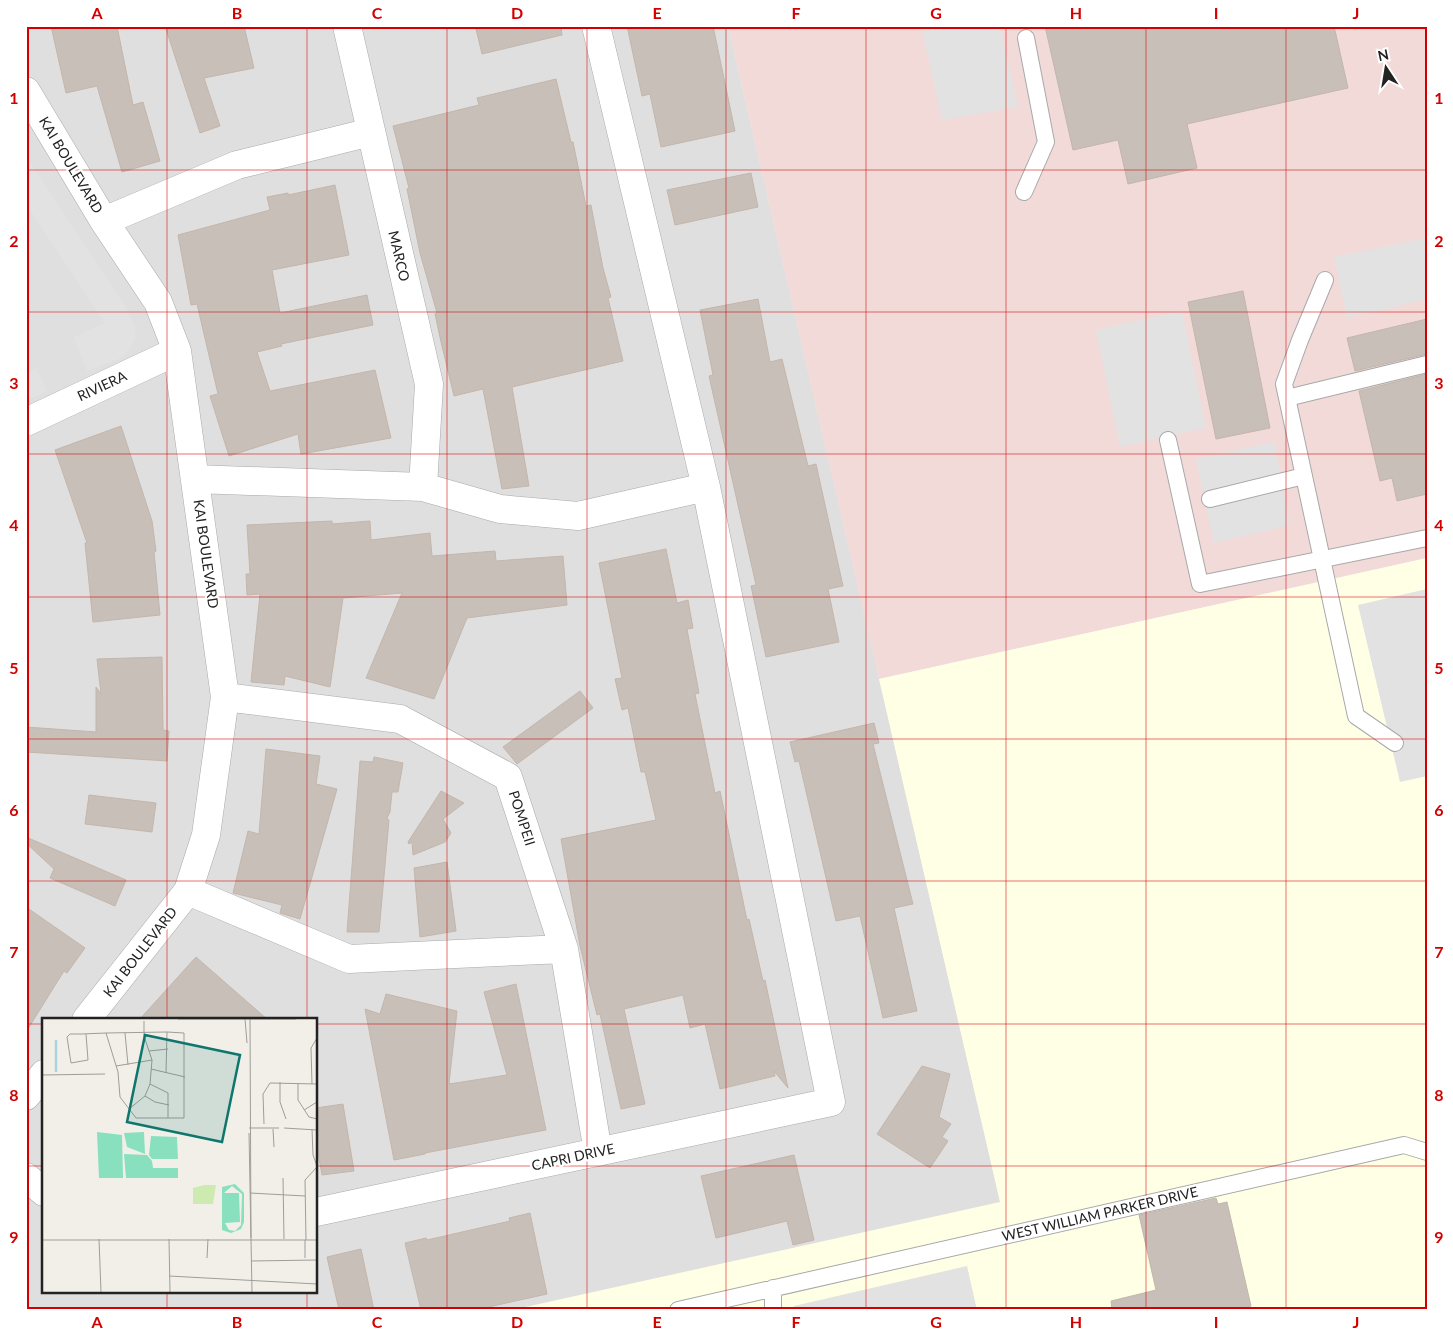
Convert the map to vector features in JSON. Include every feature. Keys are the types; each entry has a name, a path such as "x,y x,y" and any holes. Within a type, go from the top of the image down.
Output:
{"street":[{"name":"MARCO","path":"347,26 429,384 423,488"},
{"path":"195,479 423,488 500,510 578,516 706,487 596,26"},
{"name":"KAI BOULEVARD","path":"26,91 104,221 158,302 177,351 225,697 206,834 188,891 88,1018"},
{"path":"104,221 237,165 371,132"},
{"name":"RIVIERA","path":"26,422 177,351"},
{"name":"CAPRI DRIVE","path":"318,1212 830,1102 706,487"},
{"name":"POMPEII","path":"225,697 400,719 508,777 564,949 598,1152"},
{"path":"188,891 349,959 564,949"},
{"path":"26,1096 42,1076"},
{"path":"26,1177 42,1190"}],"lane":[{"path":"1024,192 1046,142 1026,38"},
{"path":"1325,280 1284,384 1356,716 1395,743"},
{"path":"1287,398 1427,364"},
{"path":"1168,440 1200,584 1427,538"},
{"path":"1210,499 1304,476"},
{"name":"WEST WILLIAM PARKER DRIVE","path":"678,1310 1404,1145 1427,1152"},
{"path":"773,1288 774,1310"}],"shaded area":[{"path":"26,26 728,26 1002,1209 530,1310 26,1310"},
{"path":"728,26 1427,26 1427,558 879,679"},
{"path":"921,26 1000,26 1018,107 942,120"},
{"path":"26,156 127,309 135,327 135,339 130,349 121,358 87,371 74,337 105,323 26,204"},
{"path":"1427,238 1427,299 1347,318 1334,257"},
{"path":"1182,311 1206,428 1120,447 1096,330"},
{"path":"36,368 47,391 26,401 26,373"},
{"path":"1274,442 1290,525 1214,543 1196,459"},
{"path":"1427,558 1427,1310 512,1310 1000,1202 879,679"},
{"path":"1427,589 1427,776 1400,782 1358,605"},
{"path":"967,1266 977,1310 794,1310 794,1306"}],"building":[{"path":"51,26 117,26 133,105 143,102 160,161 122,172 97,86 66,93"},
{"path":"165,26 244,26 254,68 204,78 220,126 200,133"},
{"path":"489,26 561,26 562,35 482,54 476,29"},
{"path":"627,26 713,26 735,131 661,147 650,94 642,96"},
{"path":"1045,26 1334,26 1348,88 1187,124 1197,168 1128,184 1118,140 1073,150"},
{"path":"556,79 571,142 573,142 586,206 591,205 603,268 611,297 608,298 623,361 512,387 529,486 502,489 483,389 454,396 435,314 437,313 420,253 407,189 409,188 393,126 479,105 477,98"},
{"path":"751,173 758,207 675,225 667,190"},
{"path":"335,185 349,255 272,270 280,313 367,295 373,325 281,344 282,346 257,352 270,391 375,370 391,438 301,454 298,434 229,456 210,396 218,394 197,304 191,305 178,235 270,210 267,197 288,193 288,195"},
{"path":"1243,291 1270,428 1216,439 1188,302"},
{"path":"758,299 770,362 782,359 808,466 816,464 843,586 828,589 839,642 766,657 751,586 756,585 709,376 713,375 700,310"},
{"path":"1427,319 1427,354 1355,371 1347,338"},
{"path":"1427,374 1427,494 1397,501 1392,478 1380,481 1359,391"},
{"path":"121,426 152,521 160,615 93,622 85,543 87,543 55,450"},
{"path":"332,521 332,524 370,521 371,540 430,533 432,556 495,551 496,561 563,556 567,605 467,618 434,699 366,678 402,593 343,598 330,687 285,676 284,685 251,682 260,594 247,595 246,574 250,574 247,525"},
{"path":"666,549 677,603 688,600 693,628 687,629 699,693 695,694 715,793 720,791 747,920 749,919 763,981 765,980 788,1088 774,1071 775,1076 720,1089 705,1024 690,1028 683,995 624,1009 645,1104 621,1109 600,1014 597,1015 580,946 561,839 656,820 645,772 641,772 628,708 622,710 615,679 622,678 599,563"},
{"path":"162,657 163,730 169,731 167,761 26,752 26,727 96,732 96,687 101,694 97,659"},
{"path":"580,691 593,708 517,764 503,747"},
{"path":"874,723 879,743 873,744 913,904 894,908 917,1011 883,1018 860,916 836,921 799,761 795,762 790,742"},
{"path":"266,749 320,756 316,784 337,789 300,919 280,913 282,905 233,893 248,831 259,834"},
{"path":"374,757 403,763 398,792 392,792 390,812 387,818 389,820 379,932 347,932 360,761 373,762"},
{"path":"441,791 464,803 443,819 451,833 445,842 413,855 412,842 409,844 408,842"},
{"path":"89,795 156,803 152,832 85,824"},
{"path":"26,837 126,880 115,906 50,878 54,869 26,843"},
{"path":"447,862 456,931 420,937 414,868"},
{"path":"26,907 85,948 67,973 64,971 26,1032"},
{"path":"196,957 266,1018 141,1018"},
{"path":"516,984 546,1130 394,1160 365,1009 380,1014 386,994 457,1011 449,1084 507,1075 484,992"},
{"path":"922,1066 950,1074 939,1117 951,1124 942,1137 948,1141 930,1168 877,1134"},
{"path":"343,1104 354,1171 322,1175 318,1152 318,1108"},
{"path":"794,1155 814,1240 793,1245 787,1221 716,1238 701,1176"},
{"path":"1216,1198 1218,1204 1227,1202 1251,1306 1237,1310 1112,1310 1111,1301 1156,1290 1139,1215"},
{"path":"530,1213 547,1294 475,1310 421,1310 405,1243 426,1238 427,1240 510,1221 509,1218"},
{"path":"361,1249 374,1310 339,1310 327,1257"}]}
